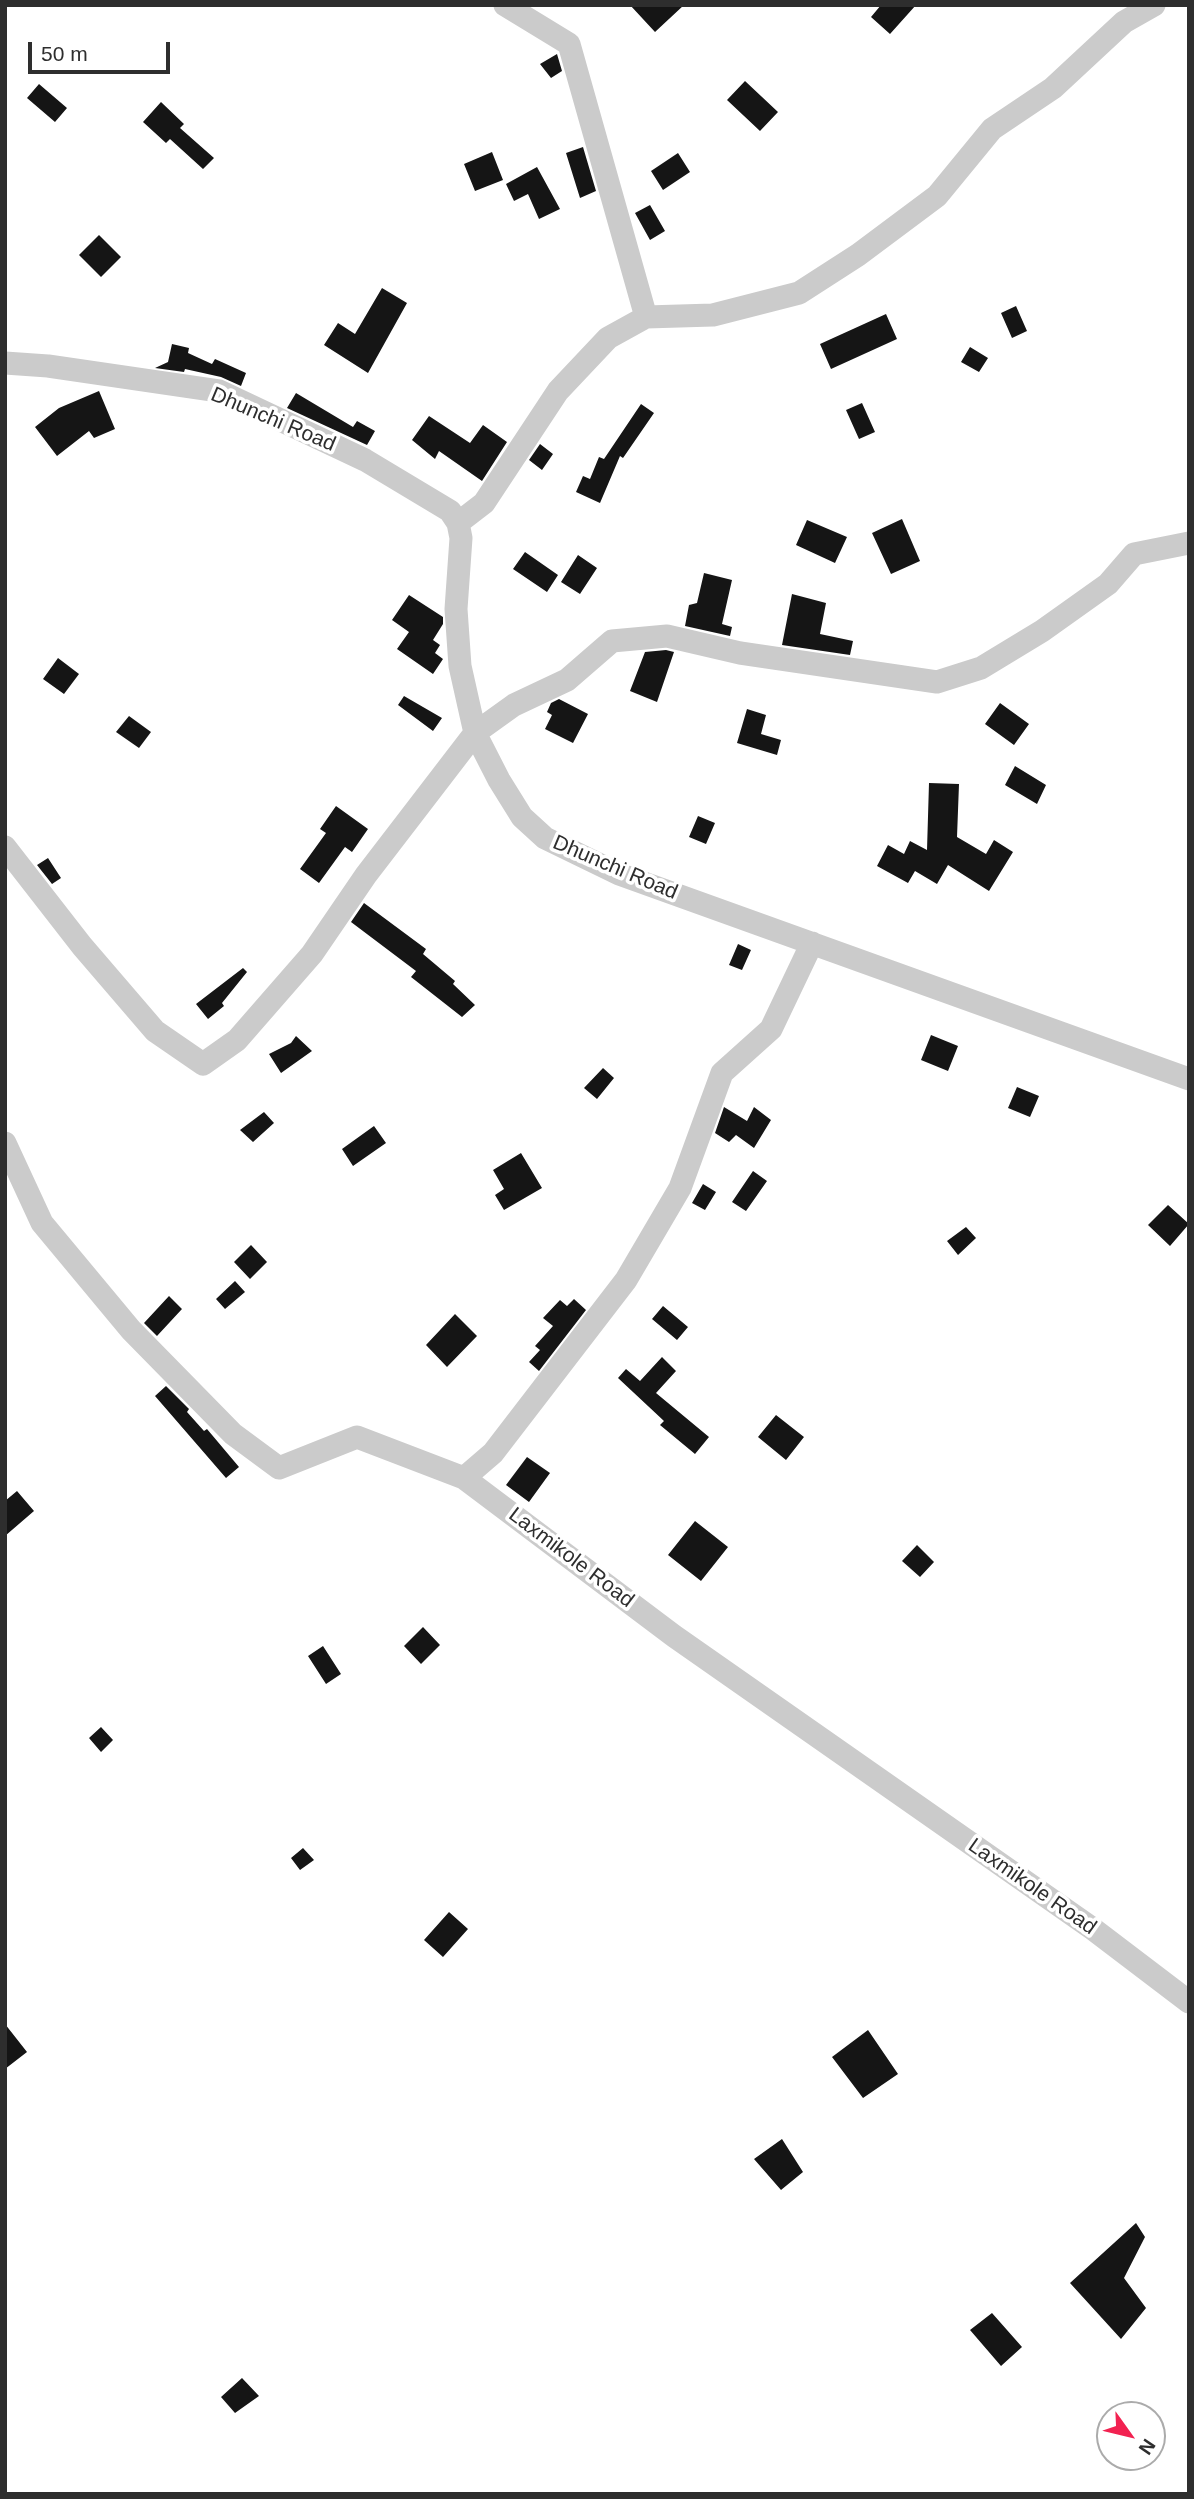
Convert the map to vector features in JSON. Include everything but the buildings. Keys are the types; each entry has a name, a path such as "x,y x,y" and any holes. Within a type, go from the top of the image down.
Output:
{"street":[{"path":"505,5 569,44 646,317"},
{"path":"458,523 484,503 558,391 608,338 646,317 713,315 799,293 858,255 937,196 992,129 1053,88 1125,22 1154,5"},
{"name":"Dhunchi Road","path":"5,363 48,366 219,391 365,460 450,511 458,523 461,538 457,632 460,666 475,733 522,817 545,838 619,874 1189,1079"},
{"path":"5,848 82,946 155,1031 203,1064 237,1040 312,954 373,865 475,733 514,705 567,680 612,641 667,636 740,653 937,682 981,668 1042,631 1108,584 1134,554 1189,542"},
{"path":"464,1478 494,1453 626,1280 680,1188 722,1073 771,1029 812,943"},
{"name":"Laxmikole Road","path":"5,1143 42,1223 131,1330 233,1434 279,1468 357,1437 464,1478 674,1636 1093,1929 1189,2002"}]}
